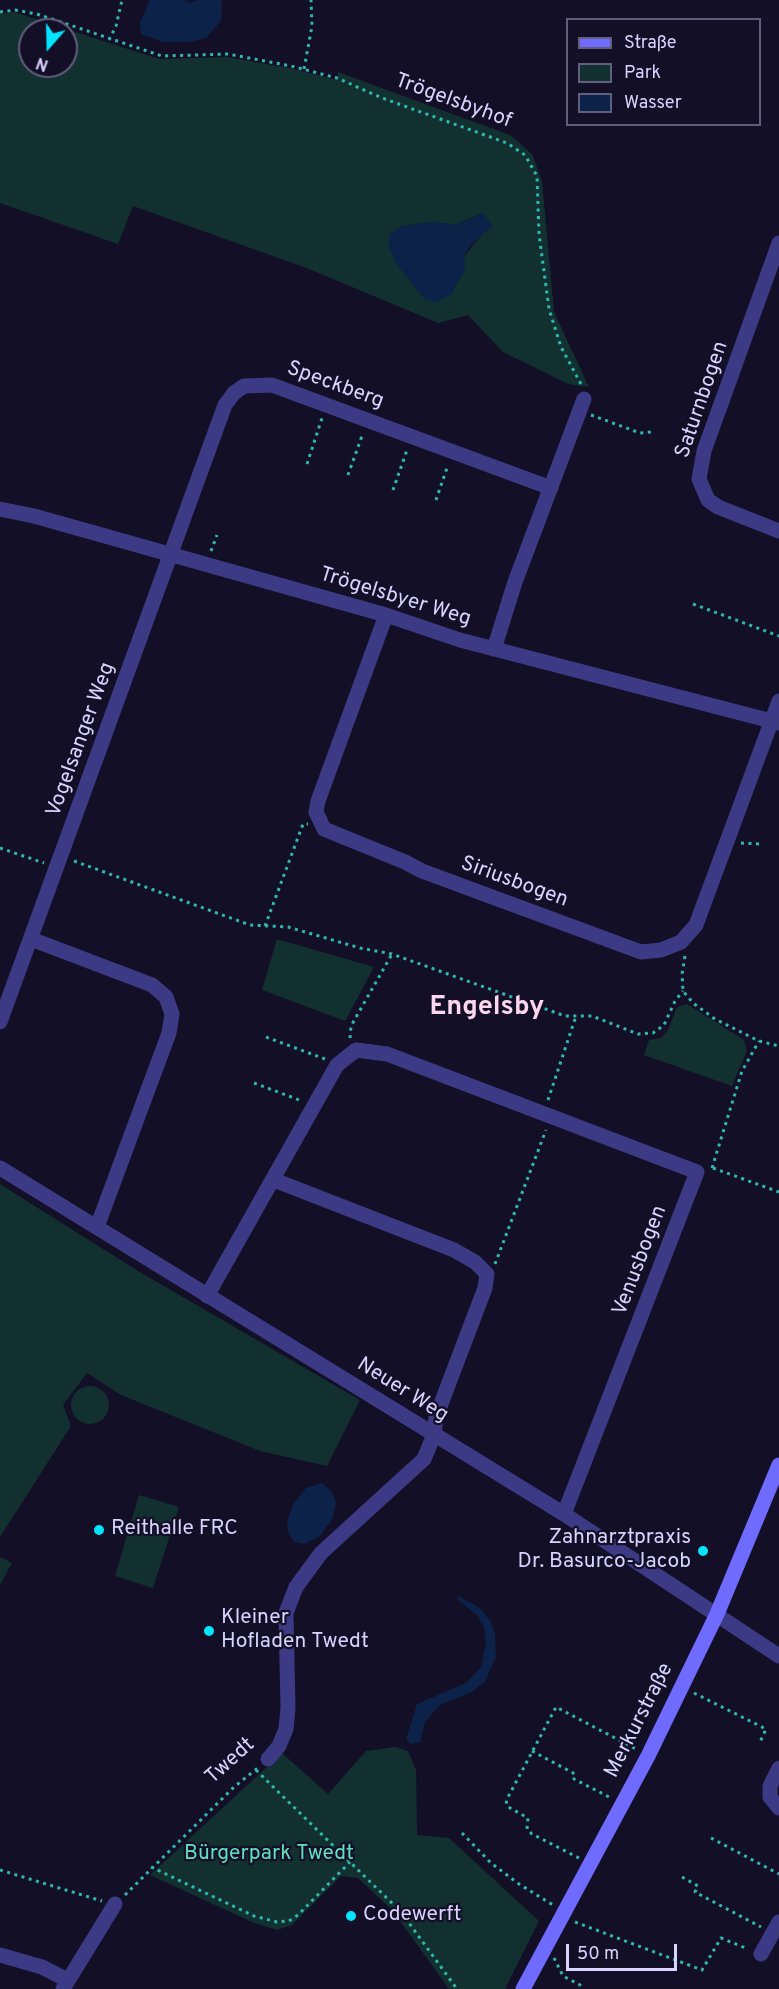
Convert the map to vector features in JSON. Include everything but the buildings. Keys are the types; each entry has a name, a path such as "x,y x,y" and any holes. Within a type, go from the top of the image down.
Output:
{"street":[{"name":"Saturnbogen","path":"778,247 773,275 704,451 699,479 708,500 718,507 779,531"},
{"name":"Speckberg","path":"171,554 225,405 234,393 244,386 266,384 551,488"},
{"path":"494,649 515,582 584,399"},
{"name":"Trögelsbyer Weg","path":"0,509 171,554 386,615 494,649 775,722"},
{"name":"Vogelsanger Weg","path":"0,1022 171,554"},
{"path":"318,821 316,812 318,801 386,615"},
{"path":"775,722 779,701"},
{"name":"Siriusbogen","path":"318,821 324,829 334,835 405,862 422,871 641,952 661,950 681,942 696,925 775,722"},
{"path":"31,939 152,985 166,996 172,1014 169,1033 97,1227"},
{"path":"207,1296 337,1065 356,1050 387,1053 547,1115 705,1170"},
{"name":"Neuer Weg","path":"0,1168 564,1514 779,1656"},
{"name":"Venusbogen","path":"564,1514 705,1170"},
{"path":"274,1180 454,1250 475,1262 487,1274 485,1288 436,1417 434,1436"},
{"name":"Twedt","path":"268,1759 279,1746 286,1729 288,1708 286,1613 296,1587 321,1553 424,1459 434,1436"},
{"name":"Merkurstraße","path":"523,1989 648,1756 717,1614 779,1465"},
{"path":"779,1768 770,1786 770,1797 779,1808"},
{"path":"0,1955 42,1967 65,1984 115,1904"},
{"path":"761,1954 776,1928"}],"path":[{"path":"109,40 116,26 122,0"},
{"path":"304,69 312,26 311,0"},
{"name":"Trögelsbyhof","path":"0,12 15,10 37,14 162,56 228,54 304,69 337,78 382,98 507,143 525,155 537,176 539,234 549,309 561,348 582,387 584,399"},
{"path":"307,464 327,405"},
{"path":"600,418 640,433 652,432"},
{"path":"348,475 368,420"},
{"path":"393,490 412,437"},
{"path":"436,500 453,452"},
{"path":"693,604 779,636"},
{"path":"265,927 303,825 318,821"},
{"path":"0,848 44,864 75,861 250,925 288,927 392,954 565,1017 592,1016 638,1034 654,1033 664,1024 675,1001 683,991"},
{"path":"686,953 682,974 683,991 693,1003 715,1018 759,1041 779,1046"},
{"path":"356,1050 350,1040 351,1026 392,954"},
{"path":"487,1274 502,1248 546,1130 547,1101 576,1016"},
{"path":"266,1037 337,1065"},
{"path":"759,1041 742,1071 705,1170 779,1192"},
{"path":"254,1083 315,1106"},
{"path":"681,1686 766,1729 760,1742"},
{"path":"590,1864 532,1834 527,1829 528,1818 506,1804 532,1751 556,1707 648,1756"},
{"path":"532,1751 575,1774 574,1779 622,1803"},
{"name":"Twedt","path":"115,1904 234,1787 268,1759"},
{"path":"255,1770 401,1912 457,1989"},
{"path":"462,1833 490,1863 576,1923 702,1970 721,1938 761,1954"},
{"path":"711,1838 779,1874"},
{"path":"151,1867 254,1916 278,1922 288,1921 298,1915 350,1862"},
{"path":"0,1870 115,1904"},
{"path":"682,1877 698,1886 695,1892 776,1928"},
{"path":"543,1950 558,1962 563,1976 582,1986"}],"green space":[{"path":"14,12 33,18 18,18 18,78 78,78 78,33 159,59 227,57 290,68 337,80 338,72 510,135 532,154 542,181 554,312 589,387 568,384 503,352 468,315 438,323 309,269 133,206 118,244 0,203 0,14","holes":["483,213 482,234 464,257 451,295 389,235 402,226 434,222 455,225"]},
{"path":"277,939 374,967 345,1021 262,990"},
{"path":"687,1004 744,1040 747,1051 732,1086 644,1055 649,1040 661,1038 668,1030 677,1007"},
{"path":"0,1184 138,1271 360,1400 327,1466 260,1451 121,1395 87,1373 63,1405 71,1426 0,1537"},
{"path":"90,1386 104,1391 109,1405 104,1419 90,1424 76,1419 71,1405 76,1391"},
{"path":"139,1495 179,1507 153,1588 115,1576"},
{"path":"0,1557 12,1563 0,1585"},
{"name":"Bürgerpark Twedt","path":"396,1747 408,1751 416,1770 417,1835 449,1838 539,1921 505,1989 449,1989 393,1911 358,1878 341,1876 292,1925 277,1930 252,1922 150,1875 282,1753 328,1794 366,1751"}],"water":[{"path":"150,0 184,0 190,3 197,0 222,0 221,21 206,38 190,42 162,42 141,34 140,22"},
{"path":"483,213 493,227 482,234 469,248 464,257 465,270 451,295 435,302 425,300 396,263 389,248 389,235 401,226 434,222 455,225"},
{"path":"322,1483 332,1492 336,1503 332,1520 319,1537 304,1544 294,1542 288,1532 287,1523 293,1504 306,1488"},
{"path":"459,1596 480,1608 490,1620 495,1634 496,1657 485,1682 470,1693 440,1705 425,1722 420,1742 411,1744 406,1739 417,1704 466,1683 481,1667 486,1643 484,1628 478,1616 457,1599"}],"place":[{"name":"Reithalle FRC","path":"99,1530"},
{"name":"Zahnarztpraxis Dr. Basurco-Jacob","path":"703,1551"},
{"name":"Kleiner Hofladen Twedt","path":"209,1631"},
{"name":"Codewerft","path":"351,1916"}],"district":[{"name":"Engelsby","path":"487,1009"}]}
